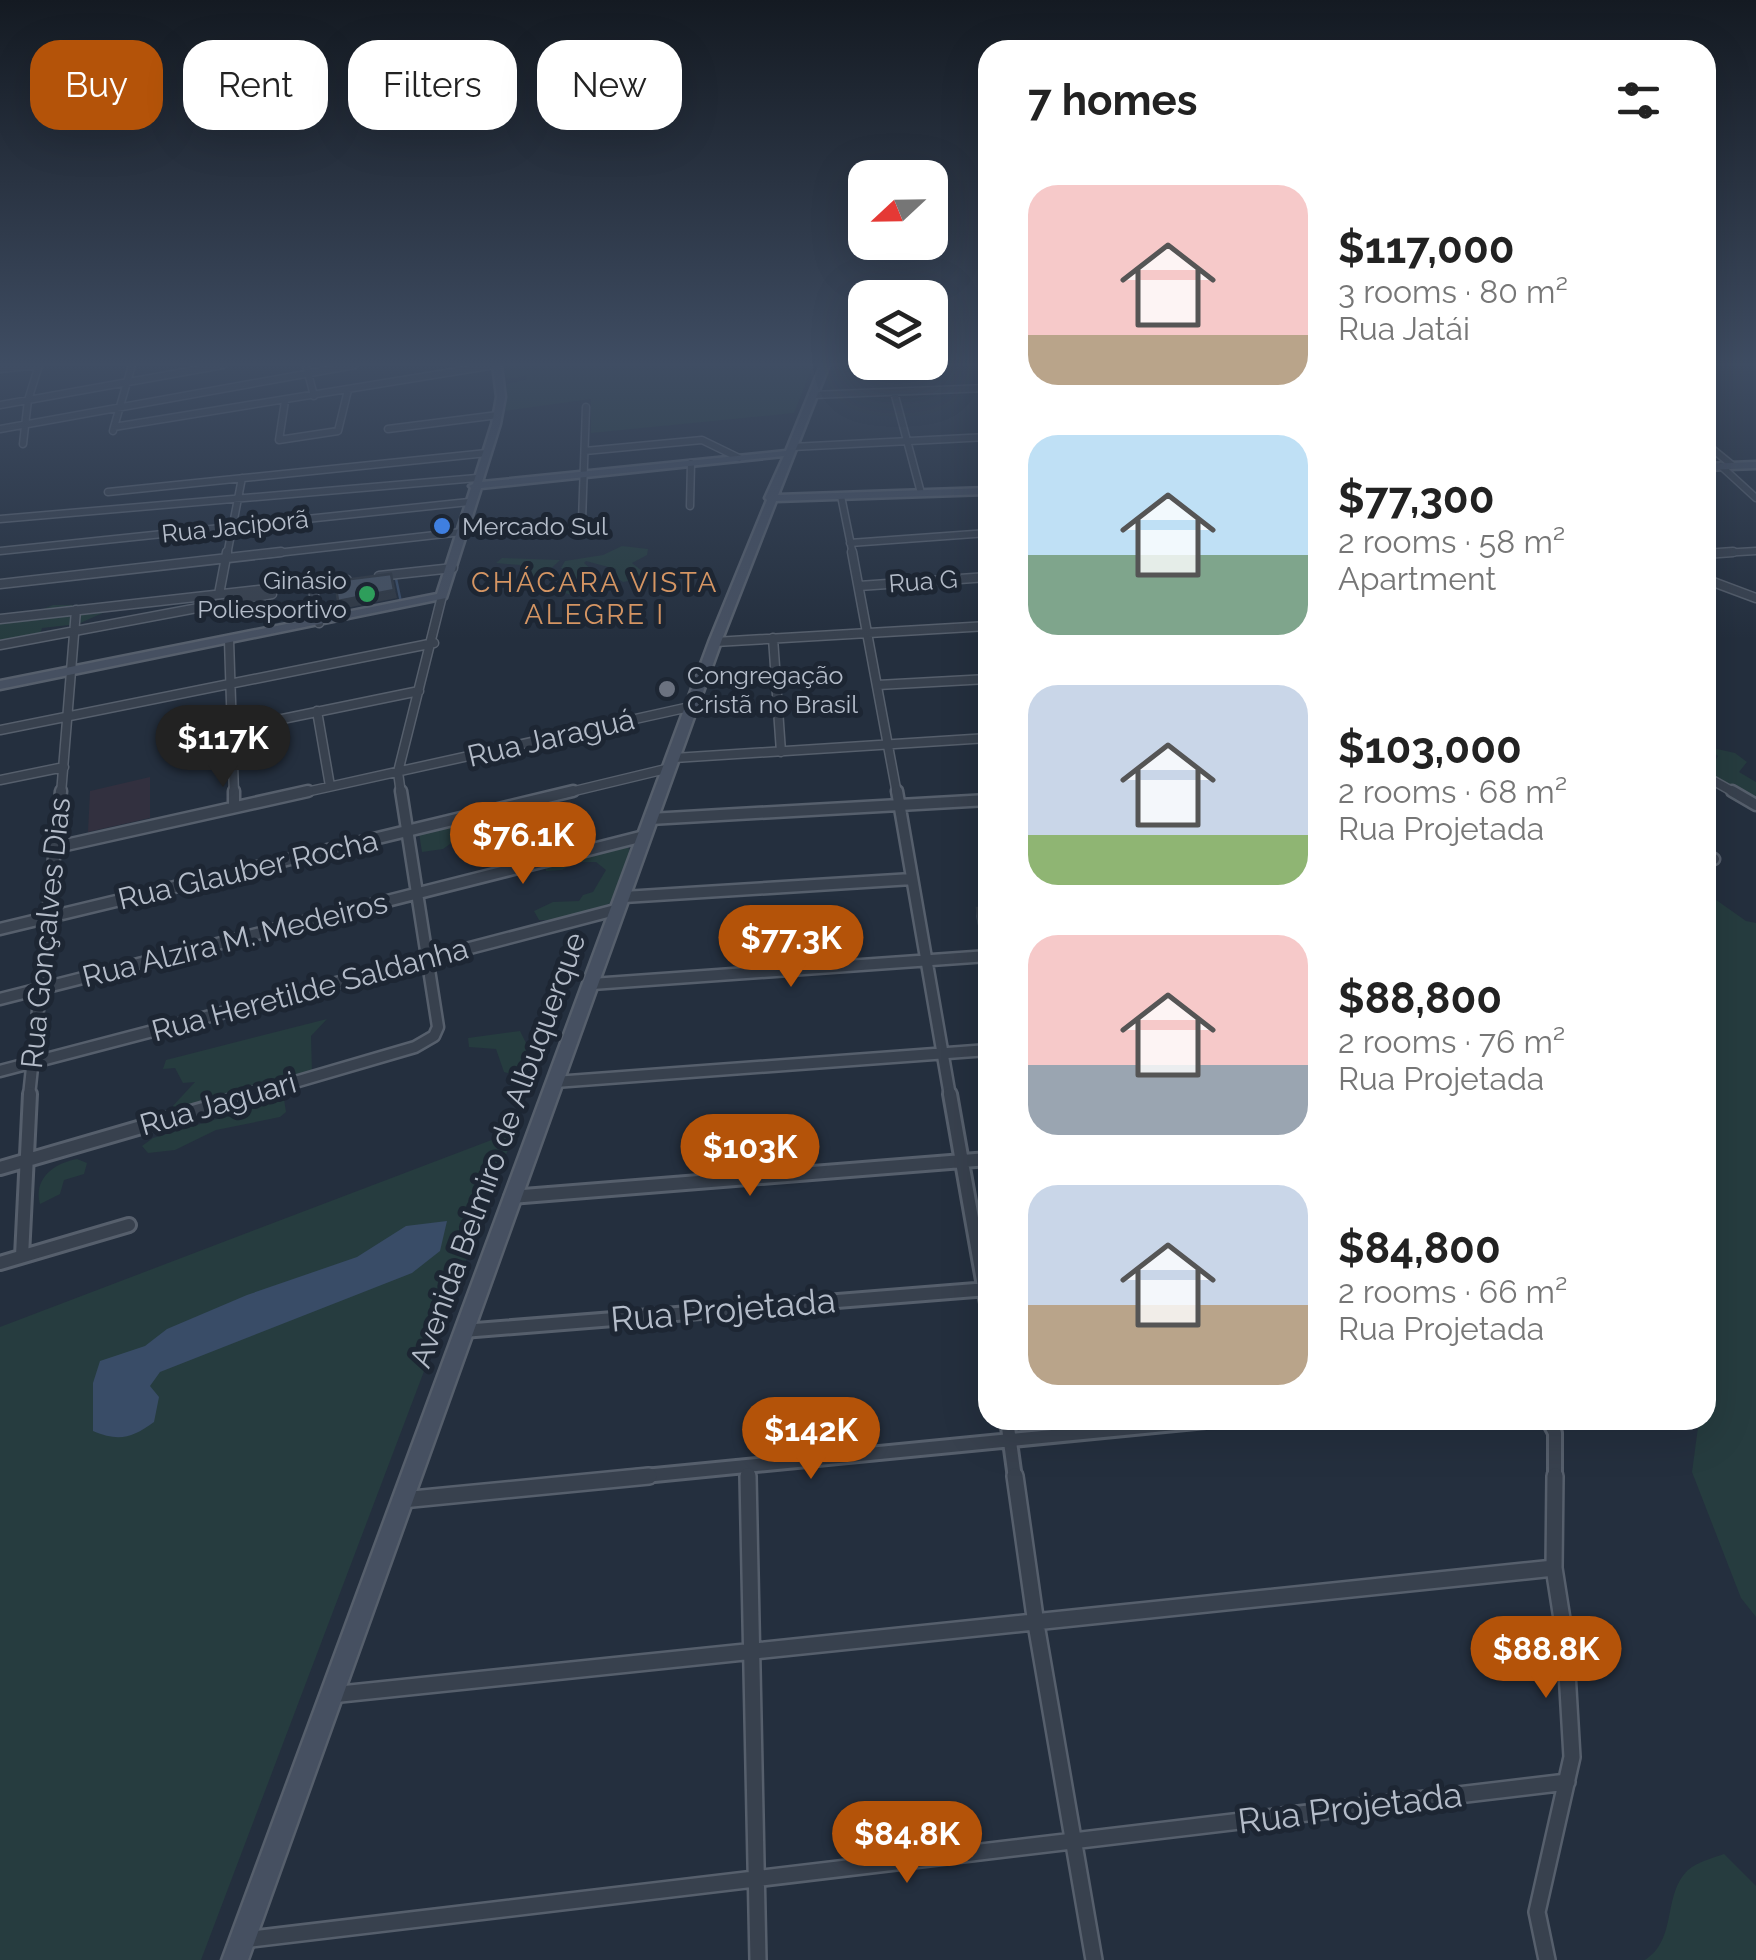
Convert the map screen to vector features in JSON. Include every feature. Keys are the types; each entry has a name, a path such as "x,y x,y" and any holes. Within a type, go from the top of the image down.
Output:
{"street":[{"path":"108,492 453,456"},
{"path":"427,959 398,772 434,642 442,596 486,456"},
{"path":"582,521 585,456"},
{"path":"0,519 236,497 583,475 749,456"},
{"name":"Avenida Belmiro de Albuquerque","path":"238,1950 510,1197 622,903 715,642 788,456"},
{"path":"912,456 921,493"},
{"path":"1717,456 1756,498"},
{"path":"690,506 691,464"},
{"path":"1716,466 1756,465"},
{"path":"219,594 228,558 229,527 242,478"},
{"path":"770,498 978,491"},
{"path":"841,496 978,1248"},
{"name":"Rua Jaciporã","path":"0,551 469,502"},
{"path":"0,584 462,532"},
{"path":"850,542 978,534"},
{"path":"1716,553 1756,551"},
{"path":"0,619 453,568"},
{"name":"Rua G","path":"858,586 978,578"},
{"path":"1716,583 1756,598"},
{"path":"312,584 319,624"},
{"path":"0,645 302,585"},
{"path":"0,685 319,624 442,596"},
{"name":"Rua Gonçalves Dias","path":"22,1256 31,1063 64,767 76,610"},
{"path":"715,642 978,627"},
{"path":"773,638 781,752"},
{"path":"229,640 234,807"},
{"path":"0,730 434,642"},
{"path":"878,685 978,679"},
{"path":"230,734 419,690"},
{"name":"Rua Jaraguá","path":"56,847 694,706"},
{"path":"317,711 330,786"},
{"name":"Rua Glauber Rocha","path":"0,930 405,833 672,763 978,739"},
{"path":"0,780 64,767"},
{"path":"1716,782 1756,804"},
{"path":"650,818 978,801"},
{"name":"Rua Alzira M. Medeiros","path":"0,999 644,836"},
{"path":"622,903 912,879"},
{"name":"Rua Heretilde Saldanha","path":"0,1071 427,959 622,903"},
{"path":"592,984 978,957"},
{"name":"Rua Jaguari","path":"0,1168 415,1047 434,1036 438,1027 427,959"},
{"path":"555,1082 978,1051"},
{"path":"510,1197 978,1159"},
{"path":"0,1263 129,1225"},
{"name":"Rua Projetada","path":"462,1332 978,1290"},
{"path":"1008,1430 1036,1624 1094,1960"},
{"path":"400,1500 1113,1430"},
{"path":"1547,1960 1538,1912 1567,1782 1572,1740 1565,1638 1554,1568 1553,1430"},
{"path":"748,1467 758,1960"},
{"path":"330,1695 1554,1568"},
{"name":"Rua Projetada","path":"238,1950 757,1881 1567,1782"}],"shaded area":[{"path":"150,777 150,818 88,832 90,791"}],"green space":[{"path":"622,546 648,549 647,555 632,563 642,571 639,579 623,582 615,577 616,569 586,561 605,582 577,595 560,590 557,578 573,573 561,568 565,561 603,555"},
{"path":"502,558 560,560 542,577 545,585 535,589 522,581 520,565 496,563"},
{"path":"53,605 101,605 107,611 78,624 42,628 40,634 0,642 0,619 24,617"},
{"path":"1716,749 1735,753 1747,762 1739,772 1756,782 1756,799 1749,799 1716,779"},
{"path":"470,821 472,828 443,849 422,852 419,833"},
{"path":"615,837 626,837 629,850 634,852 613,902 567,920 539,920 534,911 553,902 579,901 593,892 606,870 596,862 575,862 562,870 546,871 545,864"},
{"path":"1716,900 1746,921 1756,923 1756,1617 1741,1598 1692,1472 1698,1430 1716,1430"},
{"path":"327,1019 311,1036 312,1073 179,1113 171,1108 195,1082 183,1083 175,1068 163,1069 166,1060"},
{"path":"520,1031 526,1043 526,1063 515,1075 504,1072 496,1049 469,1047 468,1038"},
{"path":"284,1099 286,1112 280,1117 216,1130 175,1150 148,1153 142,1146 153,1138"},
{"path":"515,1131 201,1960 0,1960 0,1327"},
{"path":"77,1159 87,1163 84,1174 64,1180 60,1194 40,1204 40,1187 47,1174"},
{"path":"1724,1854 1756,1886 1756,1960 1645,1960 1662,1941 1680,1880 1692,1867"}],"water":[{"path":"447,1221 440,1251 412,1273 160,1372 150,1386 159,1397 154,1422 125,1437 93,1431 93,1383 100,1361 145,1346 167,1329 247,1295 357,1257 406,1226"}],"building":[{"path":"391,574 394,590 338,601 335,581"}],"waterway":[{"path":"395,574 402,607"}],"place":[{"name":"Mercado Sul","path":"442,526"},
{"name":"Ginásio Poliesportivo","path":"367,594"},
{"name":"Congregação Cristã no Brasil","path":"667,689"}],"district":[{"name":"CHÁCARA VISTA ALEGRE I","path":"595,598"}]}
